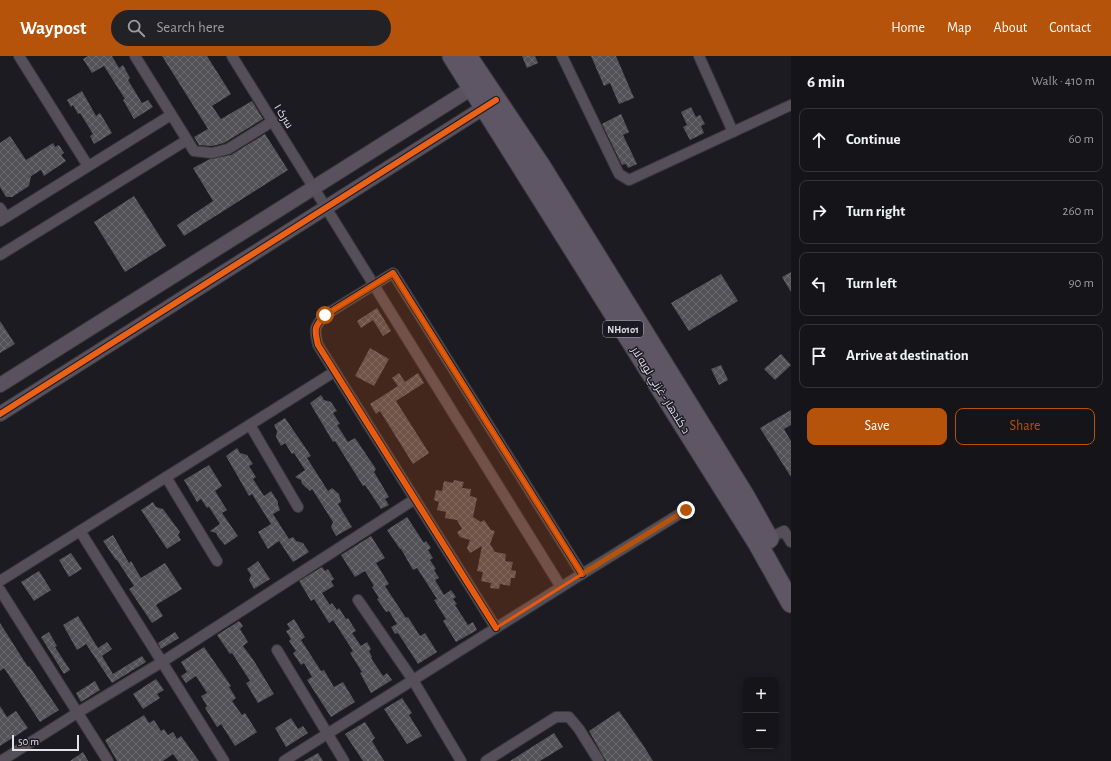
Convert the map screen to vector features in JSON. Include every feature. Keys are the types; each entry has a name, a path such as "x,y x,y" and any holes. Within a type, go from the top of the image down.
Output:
{"highway":[{"name":"د کندهار - غزني لويه لار","path":"452,56 478,84 763,541 791,577"},
{"name":"د کندهار - غزني لويه لار","path":"467,56 478,84"},
{"name":"د کندهار - غزني لويه لار","path":"763,541 791,603"}],"street":[{"path":"18,56 88,166"},
{"path":"135,56 194,151 212,153 228,149 273,121"},
{"name":"سرک ۱","path":"232,56 561,587"},
{"path":"562,56 619,174 629,180 791,105"},
{"path":"699,56 733,132"},
{"path":"0,385 478,84"},
{"path":"0,414 490,103"},
{"path":"0,208 3,219 171,115"},
{"path":"0,255 187,140"},
{"path":"496,628 414,500 318,345 316,325 325,315 393,274 582,574"},
{"path":"0,581 334,372"},
{"path":"250,425 298,507"},
{"path":"166,478 217,561"},
{"path":"1,761 162,662 414,500"},
{"path":"284,761 686,510"},
{"path":"80,531 224,761"},
{"path":"763,541 784,531 791,542"},
{"path":"0,590 108,761"},
{"path":"358,600 413,680 461,761"},
{"path":"277,650 344,761"},
{"path":"486,761 556,717 569,717 599,761"}],"highlighted area":[{"path":"393,273 582,574 496,628 318,345 316,325 325,315"}],"building":[{"path":"88,56 112,56 119,68 123,65 130,78 128,80 142,103 148,100 153,107 134,119 123,100 125,99 104,66 92,73 83,59"},
{"path":"162,56 207,56 231,94 212,106 221,119 252,101 263,119 224,143 212,146 199,145 194,137 208,129"},
{"path":"522,56 535,56 538,63 527,68"},
{"path":"591,56 616,56 634,98 619,104 610,83 604,86"},
{"path":"82,91 96,116 100,113 112,133 94,144 90,136 93,134 80,113 78,114 73,105 71,107 67,100"},
{"path":"691,107 696,117 700,115 705,124 701,126 704,133 690,140 683,127 687,125 681,112"},
{"path":"621,114 629,132 623,135 637,164 628,168 626,164 622,165 602,124"},
{"path":"265,134 288,170 184,236 177,225 213,201 193,168 210,159 231,155"},
{"path":"10,136 26,160 53,143 55,147 59,145 64,153 61,155 66,161 44,176 41,170 31,176 29,186 12,197 6,197 0,187 0,143"},
{"path":"134,196 166,246 125,272 94,222"},
{"path":"791,272 791,292 782,277"},
{"path":"721,274 738,301 689,331 671,303"},
{"path":"377,308 391,331 383,336 373,320 361,328 357,321"},
{"path":"0,321 15,344 0,353"},
{"path":"370,348 389,359 374,386 355,376"},
{"path":"781,354 791,365 775,380 764,369"},
{"path":"721,365 728,380 719,385 711,369"},
{"path":"399,373 405,382 418,373 424,383 396,401 429,453 413,464 380,411 376,414 370,404 398,386 392,378"},
{"path":"321,395 324,400 331,402 337,411 333,413 340,424 337,425 348,442 355,438 376,469 374,472 389,497 385,499 389,505 381,509 365,485 363,486 335,441 333,442 310,403"},
{"path":"791,410 791,425 784,429 791,441 791,477 760,428"},
{"path":"285,418 311,456 307,458 328,491 332,488 339,494 341,502 338,504 352,527 336,536 331,527 333,522 312,489 310,491 302,484 301,480 295,477 305,470 294,453 292,454 285,443 281,446 276,437 277,431 274,425"},
{"path":"237,448 240,453 247,455 253,464 249,466 256,477 253,479 264,496 271,491 278,502 280,510 273,514 289,539 293,537 296,541 303,543 309,552 293,562 279,541 268,549 258,532 271,524 252,494 249,496 226,456"},
{"path":"209,465 222,486 215,491 227,510 222,513 238,536 225,545 216,533 210,531 220,524 209,507 207,508 201,499 197,502 184,480"},
{"path":"454,480 464,482 462,488 471,489 470,496 477,498 473,517 481,522 484,520 491,530 495,531 490,544 495,552 506,554 505,561 513,562 511,570 516,571 515,578 511,578 510,586 500,584 499,589 490,588 491,583 481,581 483,572 477,571 482,546 470,553 467,548 470,540 460,537 457,532 462,529 457,520 445,518 446,512 437,510 439,502 434,500 436,490 442,491 444,481 453,483"},
{"path":"153,502 156,507 163,509 180,532 178,535 181,540 167,549 141,510"},
{"path":"407,517 424,543 426,541 431,548 428,550 433,558 430,560 436,569 434,570 439,578 435,580 444,595 451,590 456,597 453,599 457,604 455,605 468,625 473,622 477,630 456,642 443,621 446,619 434,600 437,599 417,568 413,570 401,549 387,530"},
{"path":"113,535 129,563 131,561 141,578 165,563 182,589 156,605 163,616 152,623 129,589 134,586 103,541"},
{"path":"371,536 385,558 376,563 389,584 385,586 420,636 425,633 437,652 418,664 398,633 395,634 391,627 397,624 389,611 386,612 377,599 379,598 372,587 374,586 365,571 355,577 341,555"},
{"path":"71,553 82,569 69,577 59,560"},
{"path":"258,561 270,579 254,589 249,580 251,575 247,569"},
{"path":"322,567 325,571 328,569 334,579 331,581 334,586 322,593 330,605 332,603 337,610 339,608 346,619 348,618 356,631 352,633 361,646 367,642 371,649 369,651 372,657 371,658 383,676 387,673 392,680 371,693 360,673 362,672 350,653 353,651 333,620 329,623 314,599 311,601 299,581"},
{"path":"39,571 51,590 34,601 21,582"},
{"path":"78,616 98,648 107,642 112,649 102,656 113,674 142,656 146,662 112,683 86,644 77,650 63,625"},
{"path":"294,619 305,637 301,640 321,671 324,670 334,687 343,682 355,702 331,717 307,680 312,677 304,663 301,665 293,653 296,651 289,641 291,639 286,631 290,629 287,624"},
{"path":"239,621 243,626 240,629 248,642 243,646 274,694 258,703 246,683 250,681 232,653 230,654 217,635"},
{"path":"0,623 28,667 29,666 59,710 40,722 4,668 0,671"},
{"path":"49,632 57,646 55,647 70,670 64,674 41,637"},
{"path":"175,632 179,638 161,649 158,643"},
{"path":"204,647 231,686 229,687 236,698 232,701 242,715 245,713 257,732 235,746 221,724 217,727 205,708 207,706 201,696 207,693 196,676 186,683 181,676 187,672 181,662"},
{"path":"156,679 164,690 157,694 160,698 143,709 133,694"},
{"path":"95,681 100,690 81,702 76,693"},
{"path":"402,698 412,713 409,715 422,736 407,744 384,709"},
{"path":"0,706 7,717 16,711 28,728 0,746"},
{"path":"619,711 653,761 606,761 589,731"},
{"path":"144,715 149,723 154,720 161,731 164,729 168,735 173,732 177,739 181,736 199,761 178,761 173,754 163,761 117,761 105,740"},
{"path":"291,718 298,729 303,726 308,733 286,747 275,728"},
{"path":"365,722 375,738 372,741 384,761 363,761 345,734"},
{"path":"554,733 563,747 540,761 510,761"},
{"path":"83,752 88,761 70,761"},
{"path":"318,753 323,761 304,761"}],"cycle path":[{"path":"0,414 496,100"},
{"path":"496,628 318,345 316,328 325,315 393,273 582,574"}],"route":[{"path":"325,315 393,274 582,574 686,510"}]}
